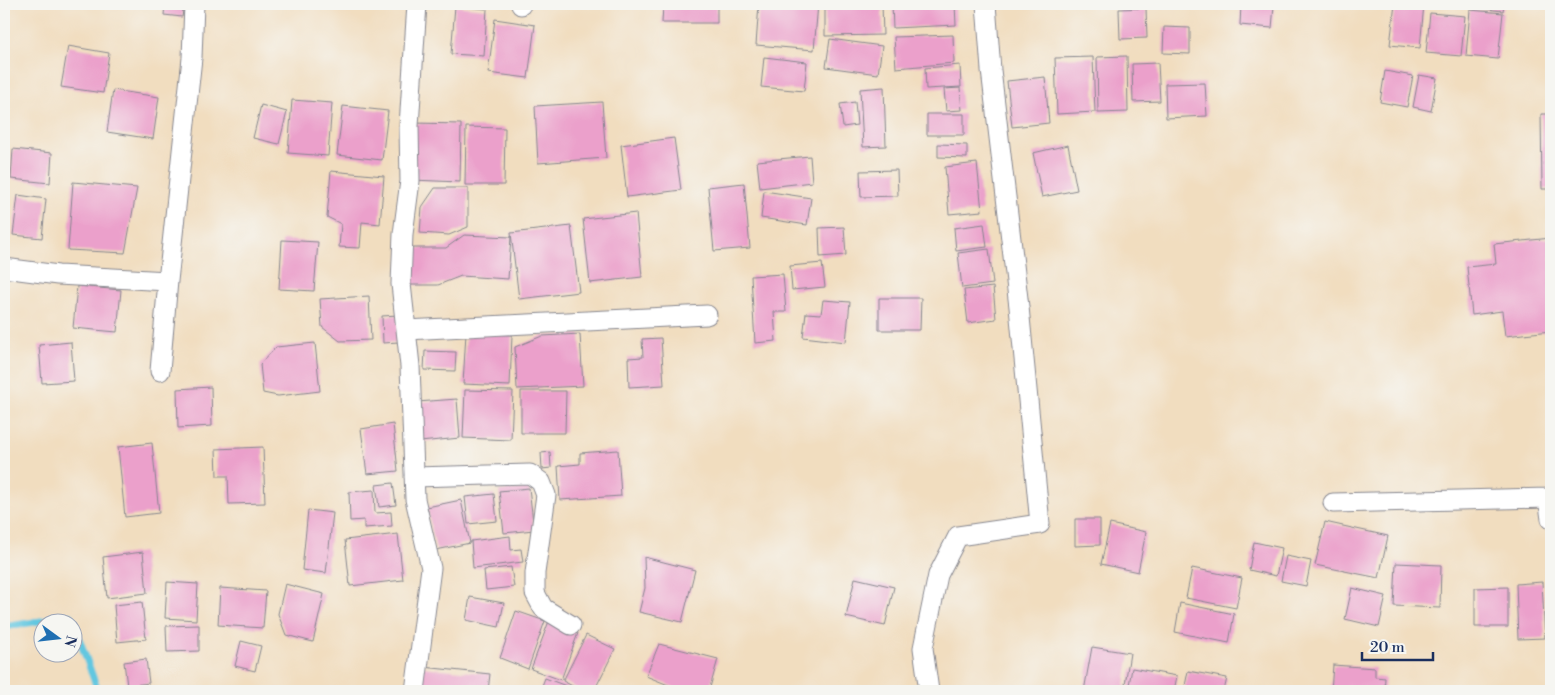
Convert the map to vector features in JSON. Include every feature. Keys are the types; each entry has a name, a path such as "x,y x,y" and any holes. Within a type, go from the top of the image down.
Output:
{"street":[{"path":"160,371 192,58 194,4"},
{"path":"415,691 431,568 415,499 410,366 401,284 402,234 410,181 409,126 417,4"},
{"path":"929,691 923,648 938,576 958,536 1040,524 991,70 986,4"},
{"path":"4,268 58,275 168,281"},
{"path":"406,330 707,315"},
{"path":"414,477 530,474 541,482 546,495 535,573 535,593 543,608 571,624"},
{"path":"1333,503 1549,497 1551,519"}],"building":[{"path":"165,4 184,4 182,17 164,15"},
{"path":"663,4 717,4 717,23 662,23"},
{"path":"759,4 818,4 814,50 756,45"},
{"path":"825,4 882,4 883,35 825,36"},
{"path":"892,4 955,4 956,25 893,28"},
{"path":"1241,4 1274,6 1272,28 1240,25"},
{"path":"1395,4 1424,4 1420,48 1390,45"},
{"path":"1467,4 1504,4 1503,11 1467,7"},
{"path":"455,6 487,9 484,56 451,54"},
{"path":"1146,8 1147,38 1120,39 1119,9"},
{"path":"1470,10 1503,13 1498,59 1466,56"},
{"path":"1430,13 1465,16 1461,56 1426,53"},
{"path":"495,19 535,25 528,78 488,73"},
{"path":"1164,27 1190,28 1190,54 1163,53"},
{"path":"953,35 954,63 896,68 894,37"},
{"path":"830,39 882,46 878,74 826,67"},
{"path":"68,46 109,53 103,93 61,87"},
{"path":"1127,56 1128,112 1098,113 1097,57"},
{"path":"764,57 807,62 804,91 761,87"},
{"path":"1093,57 1095,112 1057,114 1055,58"},
{"path":"1158,63 1160,101 1133,102 1132,64"},
{"path":"960,65 961,87 926,89 925,68"},
{"path":"1385,71 1413,76 1407,107 1380,102"},
{"path":"1419,75 1437,78 1431,111 1413,107"},
{"path":"1045,77 1049,123 1012,127 1007,81"},
{"path":"1205,83 1207,116 1166,118 1165,84"},
{"path":"884,87 886,146 863,147 860,89"},
{"path":"960,88 962,110 946,111 944,89"},
{"path":"113,90 159,97 153,139 107,132"},
{"path":"292,100 332,103 328,156 288,153"},
{"path":"602,102 606,158 538,163 535,106"},
{"path":"855,102 857,125 843,127 840,104"},
{"path":"261,105 287,112 279,144 253,138"},
{"path":"343,106 388,111 382,160 337,155"},
{"path":"927,114 964,114 964,135 927,135"},
{"path":"1541,114 1551,114 1551,189 1542,189"},
{"path":"414,123 461,124 460,182 412,180"},
{"path":"466,127 505,128 504,185 465,185"},
{"path":"674,138 681,190 627,197 621,145"},
{"path":"938,144 967,145 967,158 938,157"},
{"path":"1068,145 1077,190 1042,197 1033,153"},
{"path":"13,149 52,153 50,183 11,179"},
{"path":"810,156 812,182 760,188 757,161"},
{"path":"977,163 982,211 949,214 945,167"},
{"path":"897,170 898,196 861,197 860,171"},
{"path":"331,171 384,176 380,224 362,222 360,248 339,247 341,224 327,217"},
{"path":"73,182 137,188 125,253 68,250"},
{"path":"744,183 750,248 714,251 708,187"},
{"path":"435,188 468,188 468,227 449,235 420,233 422,207"},
{"path":"764,191 811,198 807,225 761,218"},
{"path":"18,195 46,199 42,238 13,235"},
{"path":"636,213 642,277 590,283 583,219"},
{"path":"984,224 987,247 956,251 954,228"},
{"path":"571,226 579,292 519,299 511,233"},
{"path":"844,227 846,255 820,257 819,228"},
{"path":"464,235 511,237 508,279 461,276 438,285 408,285 407,248 446,248"},
{"path":"1551,238 1551,331 1505,336 1502,311 1472,315 1467,267 1496,264 1494,244"},
{"path":"282,240 318,242 314,291 279,289"},
{"path":"989,249 993,284 962,288 958,253"},
{"path":"822,263 825,287 792,290 790,266"},
{"path":"783,274 786,312 774,312 776,341 755,343 751,276"},
{"path":"77,286 121,290 117,332 73,328"},
{"path":"993,287 996,319 968,323 964,290"},
{"path":"369,296 371,340 340,341 322,327 320,299"},
{"path":"879,298 921,298 920,330 879,330"},
{"path":"823,300 850,302 846,342 803,337 806,313 821,314"},
{"path":"398,315 399,342 383,343 382,316"},
{"path":"466,333 512,335 510,386 463,384"},
{"path":"580,334 583,386 517,389 515,347 542,336"},
{"path":"661,338 664,385 629,387 628,358 643,357 642,339"},
{"path":"71,342 74,381 42,383 39,345"},
{"path":"315,343 320,391 278,396 263,393 260,364 276,347"},
{"path":"425,351 456,352 455,371 424,370"},
{"path":"211,387 212,426 178,428 177,389"},
{"path":"465,390 513,391 511,440 463,438"},
{"path":"521,391 566,391 565,433 521,433"},
{"path":"457,399 460,438 420,442 417,402"},
{"path":"393,424 398,471 367,474 361,429"},
{"path":"152,443 159,513 125,517 118,447"},
{"path":"263,447 265,503 229,504 228,476 217,476 216,449"},
{"path":"618,450 621,496 560,500 558,466 580,464 580,453"},
{"path":"550,452 551,468 542,469 541,453"},
{"path":"393,483 396,505 379,507 376,485"},
{"path":"529,488 534,530 504,533 499,491"},
{"path":"374,490 375,513 391,512 392,526 364,528 364,520 350,521 349,492"},
{"path":"494,494 497,521 468,524 465,497"},
{"path":"461,500 470,543 436,550 427,507"},
{"path":"308,510 333,513 326,573 302,570"},
{"path":"1075,519 1100,519 1100,545 1075,546"},
{"path":"1325,522 1388,536 1379,578 1315,565"},
{"path":"1110,524 1146,532 1138,572 1101,564"},
{"path":"398,534 403,580 350,586 345,540"},
{"path":"510,536 511,550 521,549 523,562 473,568 471,541"},
{"path":"1254,542 1282,548 1276,576 1249,570"},
{"path":"143,552 147,593 107,598 103,557"},
{"path":"1286,556 1311,561 1306,586 1281,581"},
{"path":"644,557 695,570 682,622 639,612 645,588"},
{"path":"1396,563 1441,565 1440,608 1394,606"},
{"path":"511,567 514,587 486,590 484,570"},
{"path":"1192,568 1242,578 1236,608 1186,598"},
{"path":"855,578 894,587 885,626 846,617"},
{"path":"167,582 198,584 196,620 165,618"},
{"path":"1542,582 1545,638 1518,639 1516,584"},
{"path":"285,584 324,594 313,642 286,635 278,614"},
{"path":"1508,587 1508,627 1475,627 1475,588"},
{"path":"220,588 266,591 263,628 218,625"},
{"path":"1352,588 1386,596 1379,627 1345,619"},
{"path":"470,597 504,603 499,627 466,620"},
{"path":"142,602 146,639 117,642 114,605"},
{"path":"1180,603 1234,614 1229,643 1175,632"},
{"path":"516,611 545,621 528,669 500,658"},
{"path":"549,621 578,633 561,680 531,669"},
{"path":"199,625 199,651 167,652 166,626"},
{"path":"586,635 615,649 594,691 582,691 563,681"},
{"path":"241,641 261,646 255,671 235,666"},
{"path":"659,644 718,659 709,691 683,691 646,676"},
{"path":"1092,647 1130,653 1124,691 1084,691"},
{"path":"146,659 149,683 127,686 124,662"},
{"path":"1333,665 1375,668 1375,677 1385,678 1384,691 1331,691"},
{"path":"423,667 490,674 488,691 421,691"},
{"path":"1132,668 1177,676 1174,691 1128,691"},
{"path":"1188,671 1227,678 1224,691 1184,691"},
{"path":"545,678 574,689 573,691 540,691"},
{"path":"277,688 289,691 276,691"},
{"path":"1451,689 1464,690 1451,691"}],"waterway":[{"path":"4,627 71,616 98,691"}]}
